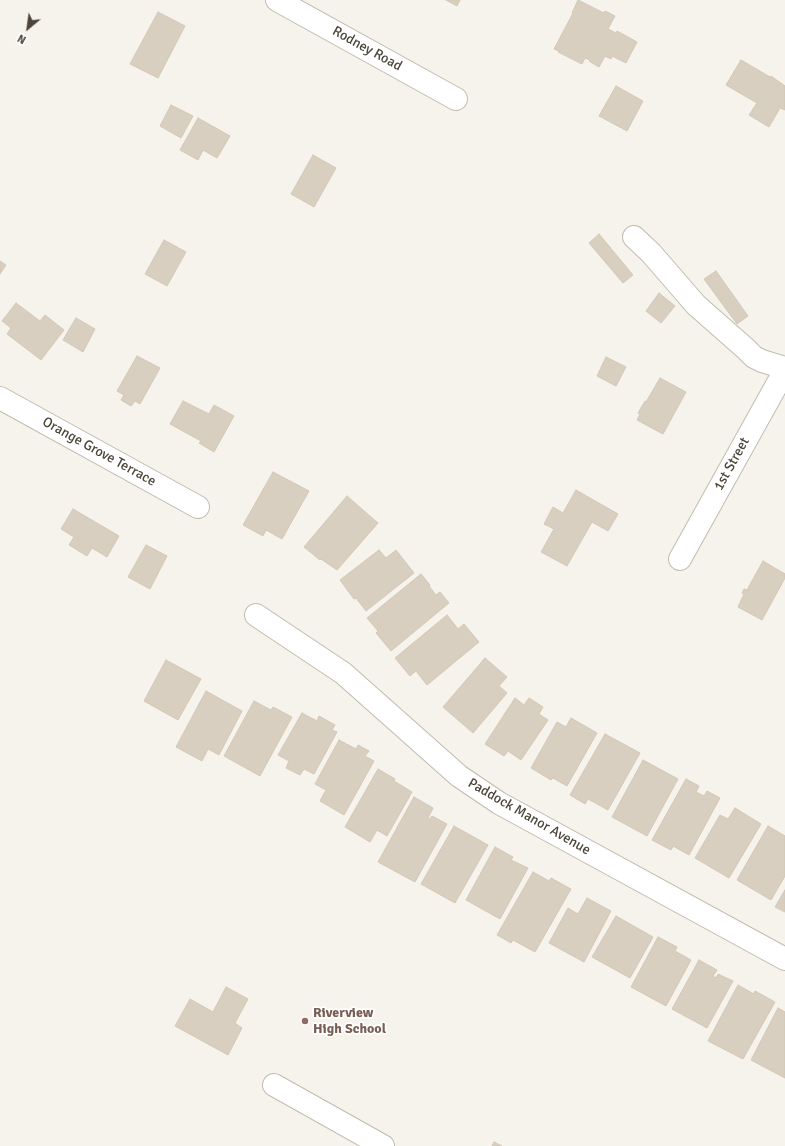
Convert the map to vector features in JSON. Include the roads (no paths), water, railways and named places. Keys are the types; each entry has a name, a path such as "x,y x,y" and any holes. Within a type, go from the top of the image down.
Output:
{"street":[{"name":"Rodney Road","path":"277,0 456,99"},
{"path":"634,237 651,253 696,305 746,350 762,361 785,369"},
{"name":"1st Street","path":"680,559 785,369"},
{"name":"Orange Grove Terrace","path":"0,398 198,507"},
{"name":"Paddock Manor Avenue","path":"256,615 343,673 458,776 499,803 785,959"},
{"path":"274,1086 383,1146"}],"place":[{"name":"Riverview High School","path":"305,1021"}]}
